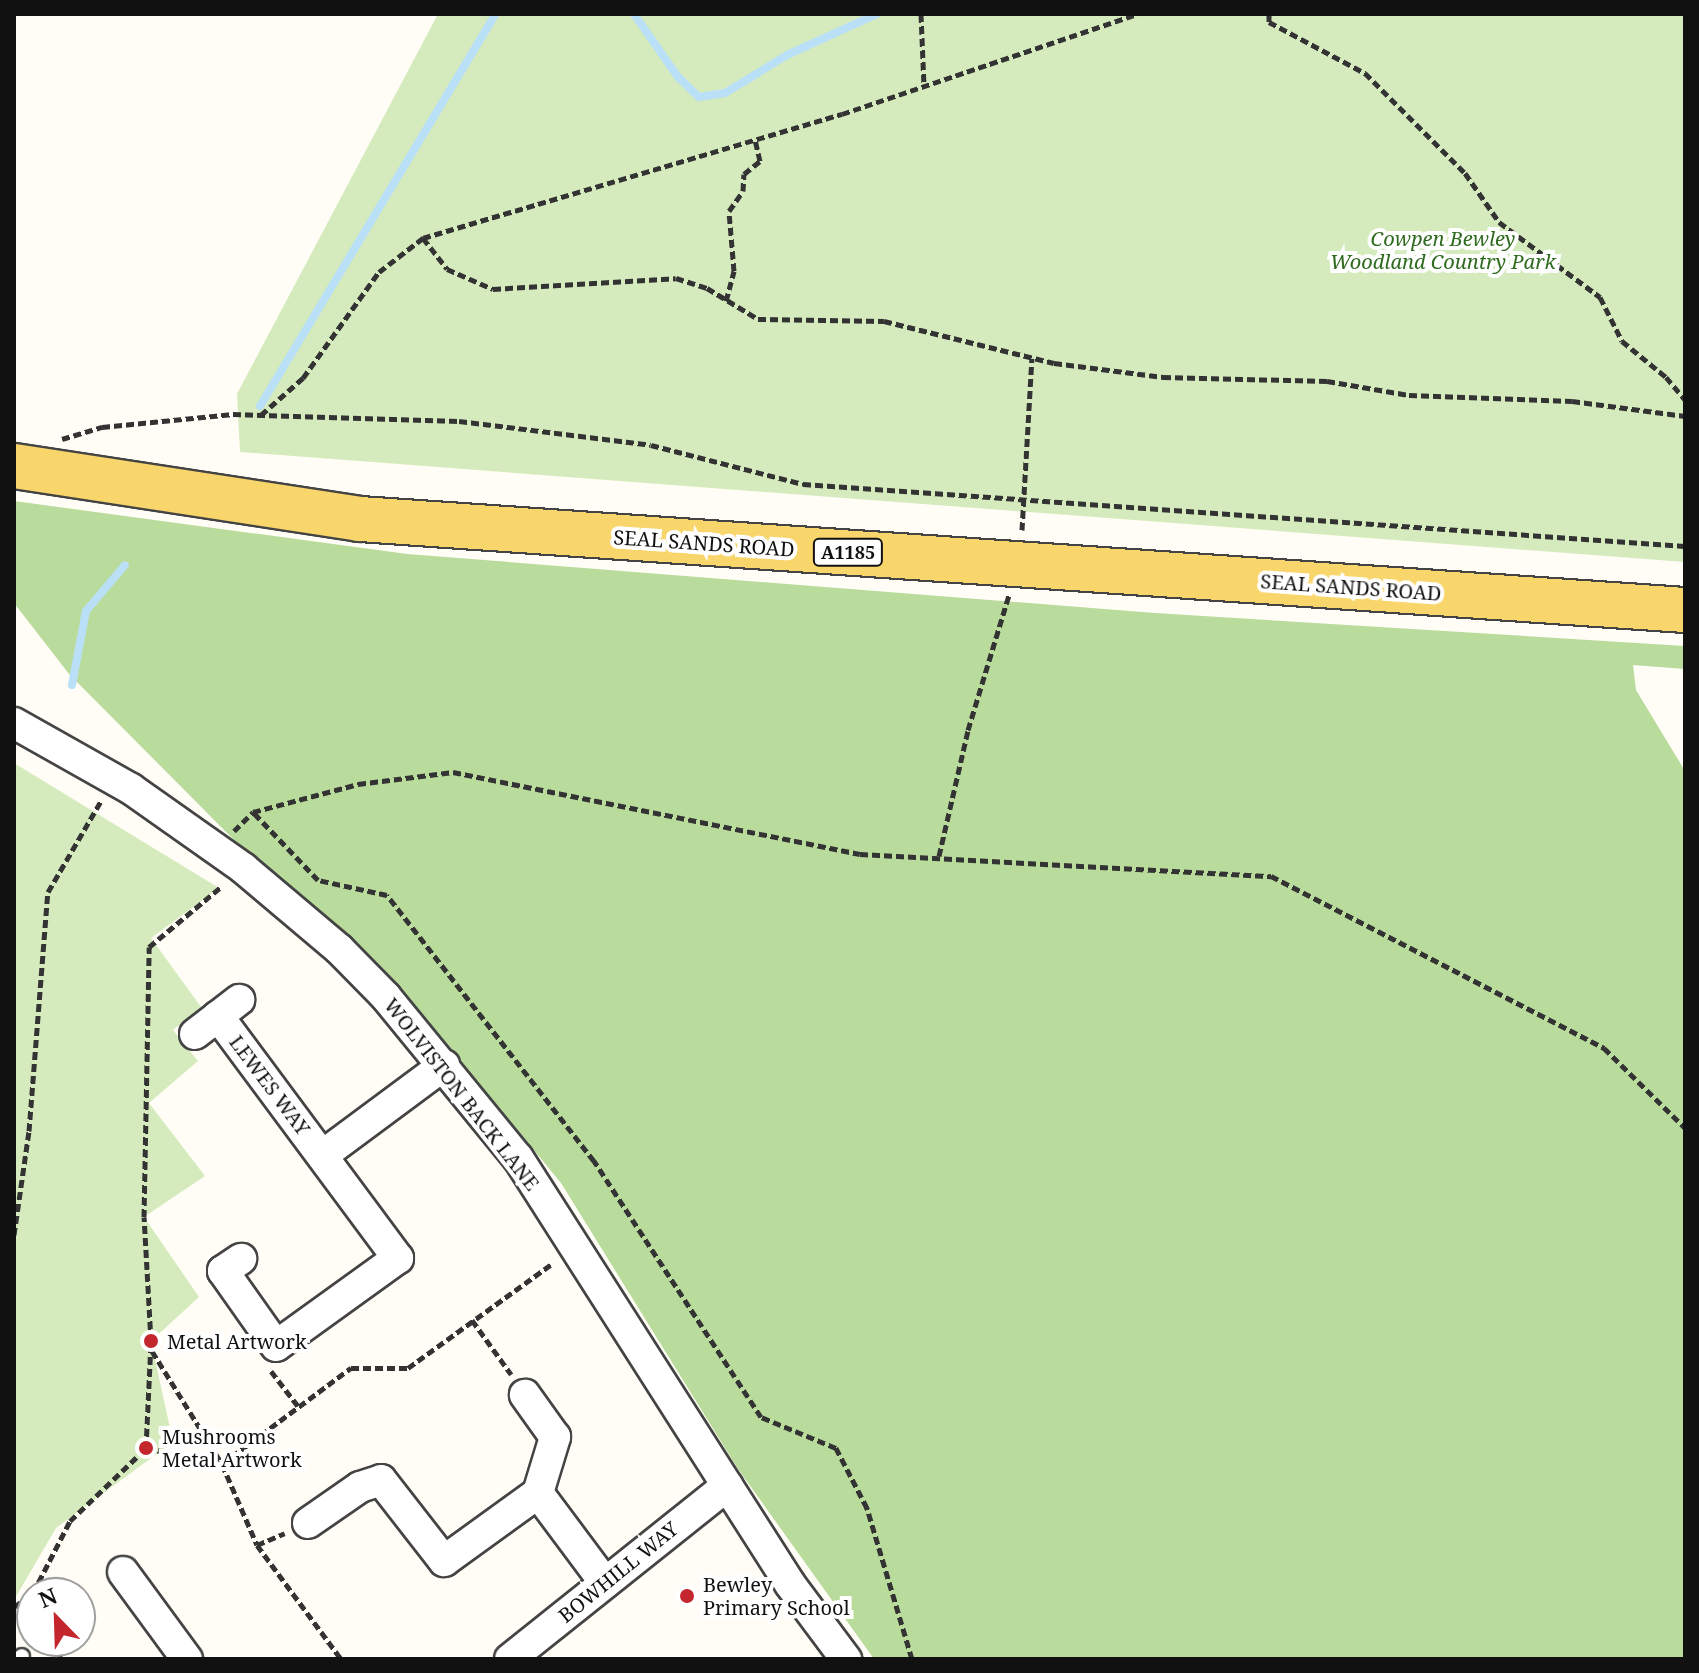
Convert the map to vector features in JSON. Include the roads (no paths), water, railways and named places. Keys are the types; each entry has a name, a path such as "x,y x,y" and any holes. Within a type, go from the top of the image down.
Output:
{"main road":[{"name":"SEAL SANDS ROAD","path":"14,466 360,519 1685,610"}],"street":[{"name":"WOLVISTON BACK LANE","path":"14,723 114,779 243,868 339,949 444,1065 518,1158 577,1246 727,1486 846,1659"},
{"name":"LEWES WAY","path":"217,1017 398,1258 276,1346 223,1271 241,1259"},
{"name":"LEWES WAY","path":"323,1155 444,1065"},
{"path":"308,1523 360,1487 381,1480 444,1561 538,1493 555,1437 525,1395"},
{"name":"BOWHILL WAY","path":"510,1659 727,1486"},
{"path":"538,1493 605,1583"},
{"path":"123,1572 187,1659"}],"waterway":[{"path":"260,406 496,14"},
{"path":"634,14 678,77 699,97 725,93 789,54 877,14"},
{"path":"72,685 86,611 125,565"}],"place":[{"name":"Metal Artwork","path":"151,1341"},
{"name":"Mushrooms Metal Artwork","path":"146,1448"},
{"name":"Bewley Primary School","path":"687,1596"}],"park label":[{"name":"Cowpen Bewley Woodland Country Park","path":"1443,250"}]}
